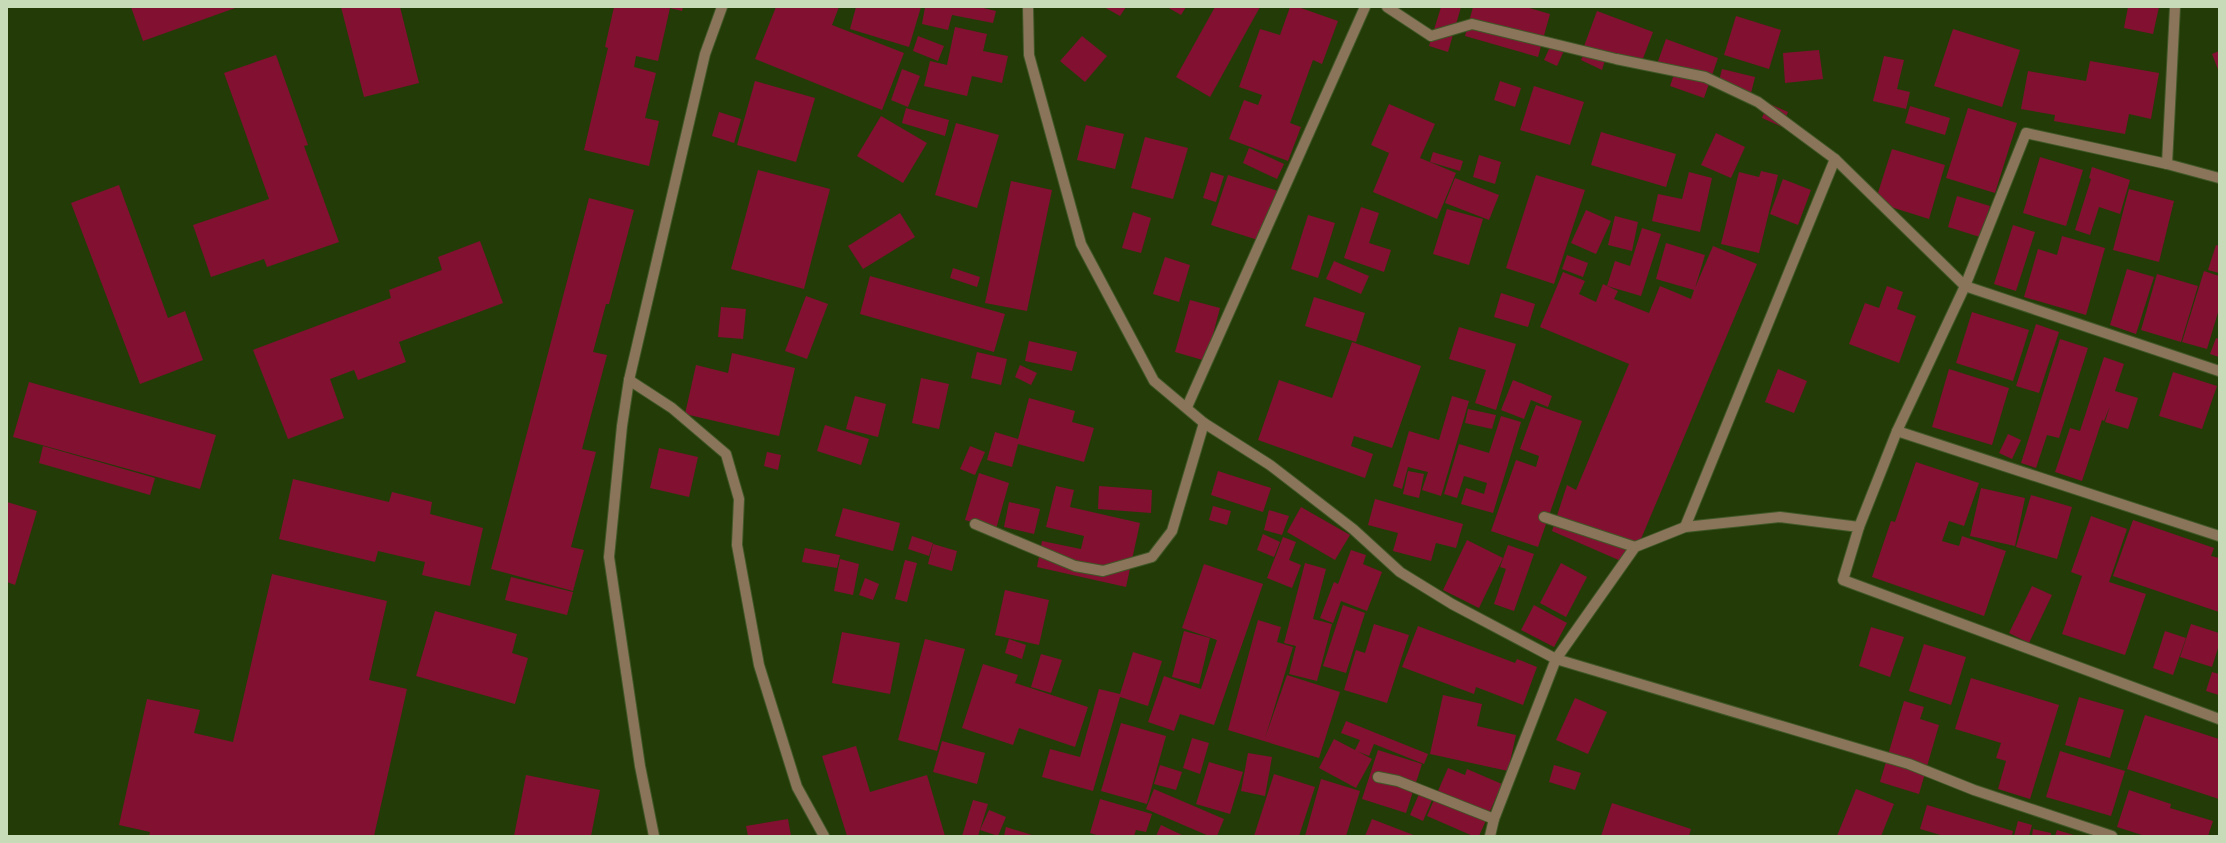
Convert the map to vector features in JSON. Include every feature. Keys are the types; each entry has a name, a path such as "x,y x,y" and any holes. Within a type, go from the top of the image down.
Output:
{"street":[{"path":"654,836 640,766 609,557 622,426 629,380 705,54 722,7"},
{"path":"1028,7 1029,55 1081,244 1154,381 1204,423 1270,465 1353,529 1400,572 1452,604 1556,659 1909,764 1974,790 2112,836"},
{"path":"1187,408 1364,7"},
{"path":"1387,7 1431,36 1472,24 1616,59 1705,77 1758,102 1835,159 1965,286 2219,371"},
{"path":"2167,164 2174,7"},
{"path":"2219,178 2167,164 2026,133 1965,286 1897,431 1859,527 1842,580 2219,719"},
{"path":"1685,527 1835,159"},
{"path":"629,380 672,408 726,454 739,499 737,545 759,665 797,787 824,836"},
{"path":"975,524 1075,566 1103,571 1152,557 1172,531 1204,423"},
{"path":"1897,431 2219,536"},
{"path":"1490,836 1494,819 1556,659 1634,547 1685,527 1780,517 1859,527"},
{"path":"1544,518 1634,547"},
{"path":"1378,777 1398,781 1494,819"}],"building":[{"path":"131,7 238,7 143,41"},
{"path":"341,7 400,7 419,83 364,97"},
{"path":"614,7 683,7 682,11 670,8 658,61 636,56 634,67 656,73 645,118 659,121 649,166 584,150 608,48 605,47"},
{"path":"776,7 839,7 832,25 904,53 882,110 755,59"},
{"path":"856,7 921,7 909,47 850,29"},
{"path":"925,7 979,7 996,11 993,23 952,15 948,30 922,24"},
{"path":"1104,7 1126,7 1120,16"},
{"path":"1167,7 1186,7 1181,15"},
{"path":"1215,7 1260,7 1210,97 1176,77"},
{"path":"1290,7 1298,7 1338,21 1322,64 1313,60 1290,123 1301,127 1288,161 1229,139 1244,100 1258,105 1262,95 1239,87 1260,29 1280,35"},
{"path":"1441,7 1461,7 1448,52 1429,46"},
{"path":"1473,7 1526,7 1550,14 1538,57 1465,36"},
{"path":"2128,7 2159,7 2153,34 2124,28"},
{"path":"1597,11 1653,32 1639,69 1583,49"},
{"path":"1736,16 1781,30 1769,69 1724,55"},
{"path":"955,27 987,34 983,51 1008,56 1002,83 972,76 967,96 924,86 930,61 947,65"},
{"path":"1953,29 2020,50 2002,107 1934,86"},
{"path":"918,36 944,46 938,61 913,51"},
{"path":"1082,36 1107,56 1085,82 1060,61"},
{"path":"1554,38 1567,44 1557,66 1544,60"},
{"path":"1666,39 1718,58 1704,98 1670,86 1675,71 1657,64"},
{"path":"1819,50 1823,79 1785,83 1783,53"},
{"path":"1585,51 1605,60 1602,70 1581,60"},
{"path":"2219,51 2219,72 2212,54"},
{"path":"276,55 308,145 304,146 339,242 267,267 264,259 211,277 193,225 269,199 224,73"},
{"path":"1884,56 1904,60 1897,89 1910,92 1906,109 1873,101"},
{"path":"2090,61 2159,73 2151,119 2129,114 2125,134 2054,121 2055,115 2021,109 2028,71 2086,81"},
{"path":"902,69 920,76 908,107 891,100"},
{"path":"1722,69 1755,77 1750,97 1717,89"},
{"path":"755,81 815,98 796,162 737,145"},
{"path":"1500,81 1521,88 1515,107 1494,100"},
{"path":"1534,86 1584,102 1570,145 1520,130"},
{"path":"1768,103 1788,112 1782,127 1762,118"},
{"path":"1389,104 1435,124 1420,158 1456,173 1437,219 1373,192 1389,153 1371,145"},
{"path":"1910,106 1950,118 1945,135 1905,123"},
{"path":"906,108 949,120 945,136 902,123"},
{"path":"1968,108 2017,123 1995,193 1946,178"},
{"path":"719,112 741,119 734,143 712,136"},
{"path":"881,116 927,143 903,183 857,156"},
{"path":"956,123 999,135 977,208 935,195"},
{"path":"1086,125 1124,134 1115,169 1077,160"},
{"path":"1601,132 1676,154 1666,187 1591,165"},
{"path":"1716,133 1745,147 1731,178 1701,165"},
{"path":"1145,137 1188,148 1173,199 1131,188"},
{"path":"1249,148 1284,164 1277,179 1243,163"},
{"path":"1892,149 1945,165 1929,219 1875,202"},
{"path":"1433,152 1463,161 1460,171 1430,162"},
{"path":"1479,155 1501,162 1495,184 1473,177"},
{"path":"2040,157 2083,170 2066,226 2023,213"},
{"path":"2092,167 2130,180 2120,214 2099,207 2090,235 2075,230 2091,179 2089,178"},
{"path":"758,170 830,189 804,289 731,269"},
{"path":"1761,171 1778,175 1759,253 1721,244 1739,172 1759,177"},
{"path":"1211,172 1224,176 1216,202 1203,198"},
{"path":"1689,172 1712,178 1700,232 1652,221 1658,194 1682,199"},
{"path":"1228,175 1278,191 1261,241 1211,225"},
{"path":"1536,175 1585,190 1554,284 1506,268"},
{"path":"1455,178 1499,195 1489,220 1445,203"},
{"path":"1783,179 1811,190 1798,225 1770,214"},
{"path":"1011,181 1052,190 1027,311 985,303"},
{"path":"119,185 168,318 185,311 203,360 140,384 71,203"},
{"path":"2129,189 2174,201 2159,262 2113,250"},
{"path":"1957,196 1990,206 1980,237 1948,227"},
{"path":"589,198 634,210 609,304 606,304 593,352 607,355 582,449 596,452 571,547 584,550 573,591 491,569"},
{"path":"1361,207 1379,213 1369,243 1391,250 1384,272 1344,258"},
{"path":"1447,209 1483,219 1469,265 1433,254"},
{"path":"1586,210 1611,221 1596,254 1571,243"},
{"path":"1133,212 1151,218 1141,253 1122,248"},
{"path":"900,213 915,237 863,269 848,246"},
{"path":"1308,215 1335,223 1318,278 1291,269"},
{"path":"1615,216 1638,222 1632,251 1608,245"},
{"path":"2013,225 2035,232 2016,291 1994,284"},
{"path":"1642,228 1661,234 1641,296 1607,286 1615,261 1630,266"},
{"path":"2062,236 2105,248 2086,315 2024,297 2038,249 2057,255"},
{"path":"480,241 503,303 399,342 406,362 358,380 354,370 330,379 344,418 288,439 253,350 391,298 389,290 442,270 438,257"},
{"path":"1666,243 1705,255 1695,288 1713,246 1757,264 1630,565 1552,531 1567,485 1576,490 1629,364 1540,327 1563,272 1585,281 1579,294 1596,302 1603,284 1618,291 1614,299 1649,313 1660,286 1691,299 1694,290 1656,279"},
{"path":"2216,245 2219,246 2219,273 2208,270"},
{"path":"1567,255 1588,263 1583,277 1562,269"},
{"path":"1165,257 1190,265 1179,302 1153,294"},
{"path":"1334,261 1369,276 1361,294 1326,279"},
{"path":"953,268 980,277 977,287 950,278"},
{"path":"2127,269 2154,277 2136,334 2110,325"},
{"path":"2204,271 2219,276 2219,309 2207,349 2182,342"},
{"path":"2157,274 2198,286 2181,342 2141,330"},
{"path":"870,276 1005,314 994,352 860,314"},
{"path":"1887,286 1903,292 1897,309 1916,316 1899,363 1849,344 1865,303 1879,308"},
{"path":"1501,293 1535,304 1528,327 1494,317"},
{"path":"806,296 828,304 807,359 785,351"},
{"path":"1314,297 1365,313 1356,342 1305,326"},
{"path":"1190,300 1220,308 1206,361 1175,352"},
{"path":"721,307 746,309 743,339 718,337"},
{"path":"1972,312 2029,330 2013,381 1956,363"},
{"path":"2036,324 2059,332 2039,393 2016,386"},
{"path":"1459,327 1516,344 1496,410 1475,403 1486,370 1449,359"},
{"path":"2216,338 2219,339 2219,357 2210,354"},
{"path":"2060,339 2088,348 2059,438 2047,435 2036,468 2021,463"},
{"path":"1029,341 1077,352 1072,371 1025,361"},
{"path":"1352,342 1421,366 1392,448 1354,436 1351,446 1373,454 1365,478 1258,440 1279,380 1332,398"},
{"path":"977,352 1007,359 1001,385 971,378"},
{"path":"732,353 795,368 779,436 685,414 696,365 728,373"},
{"path":"2104,357 2124,364 2115,391 2138,398 2128,429 2105,422 2110,406 2104,421 2102,420 2082,481 2055,472 2070,428 2080,431"},
{"path":"1020,365 1037,373 1031,385 1015,377"},
{"path":"1778,369 1807,381 1794,413 1765,402"},
{"path":"1949,369 2009,388 1992,445 1932,427"},
{"path":"2173,372 2217,386 2202,429 2159,416"},
{"path":"921,378 949,384 939,429 912,423"},
{"path":"1513,380 1552,396 1548,407 1531,400 1524,419 1501,410"},
{"path":"29,382 216,435 200,489 13,437"},
{"path":"855,396 886,404 878,437 846,429"},
{"path":"1452,396 1469,401 1441,496 1422,490 1428,472 1408,467 1402,489 1393,486 1409,431 1439,440"},
{"path":"1029,398 1075,411 1072,422 1094,428 1084,462 1018,444 1012,467 987,460 995,432 1018,439"},
{"path":"1536,405 1582,421 1538,547 1491,531 1516,460 1536,467 1539,456 1520,449"},
{"path":"1468,409 1496,415 1492,429 1465,423"},
{"path":"1501,416 1521,422 1493,513 1461,504 1466,488 1484,494 1487,483 1464,476 1457,498 1444,494 1459,444 1489,453"},
{"path":"825,425 869,439 861,465 817,451"},
{"path":"2008,434 2021,440 2012,459 1999,453"},
{"path":"43,446 155,478 150,495 39,463"},
{"path":"970,446 985,452 975,475 960,469"},
{"path":"659,448 698,457 689,497 650,488"},
{"path":"767,452 781,455 778,470 764,466"},
{"path":"1916,462 1979,483 1964,526 1949,521 1942,541 1959,546 1962,536 2006,551 1984,616 1872,577 1891,521 1895,522"},
{"path":"1218,471 1271,488 1263,512 1211,495"},
{"path":"1408,471 1424,474 1419,498 1403,494"},
{"path":"979,473 1009,483 996,529 965,520"},
{"path":"293,479 389,502 392,492 432,502 430,514 483,528 470,586 422,575 425,562 378,551 375,562 279,539"},
{"path":"1056,486 1074,490 1070,507 1140,523 1126,587 1037,567 1042,541 1081,549 1084,536 1046,527"},
{"path":"1099,486 1152,490 1151,513 1098,509"},
{"path":"1981,488 2025,498 2015,546 1970,536"},
{"path":"2031,495 2072,507 2057,559 2016,547"},
{"path":"1375,499 1463,524 1456,548 1436,543 1431,561 1393,551 1398,533 1368,525"},
{"path":"7,502 37,511 15,585 7,582"},
{"path":"1009,502 1040,509 1034,534 1004,527"},
{"path":"1213,506 1231,511 1227,525 1209,520"},
{"path":"1301,507 1350,535 1335,560 1287,532"},
{"path":"843,508 900,523 893,551 835,536"},
{"path":"1269,510 1289,516 1282,535 1264,530"},
{"path":"2091,516 2127,529 2109,582 2146,594 2125,655 2062,634 2082,576 2071,572"},
{"path":"2133,520 2214,548 2211,556 2219,558 2219,612 2113,576"},
{"path":"1263,534 1280,542 1274,557 1257,550"},
{"path":"912,536 933,543 929,556 908,549"},
{"path":"1283,537 1296,542 1289,560 1301,565 1292,588 1267,578"},
{"path":"1467,540 1503,558 1479,608 1443,590"},
{"path":"933,544 957,551 952,571 928,564"},
{"path":"1508,545 1534,554 1514,611 1494,604 1506,569 1500,567"},
{"path":"805,548 840,555 837,568 802,562"},
{"path":"1351,550 1366,555 1363,564 1382,572 1367,611 1341,601 1333,623 1320,618 1334,582 1338,584"},
{"path":"840,559 859,564 853,595 834,591"},
{"path":"905,560 917,563 907,602 895,599"},
{"path":"1305,563 1326,569 1313,619 1332,624 1317,681 1289,674 1296,646 1284,643"},
{"path":"1561,563 1587,577 1566,617 1540,603"},
{"path":"1204,564 1263,584 1214,725 1180,714 1174,731 1148,722 1164,676 1201,689 1217,640 1182,628"},
{"path":"272,574 387,601 369,680 407,689 374,836 149,836 150,832 119,825 147,699 200,710 194,733 233,742"},
{"path":"511,577 573,592 567,615 505,600"},
{"path":"865,578 879,584 873,600 859,595"},
{"path":"2032,586 2052,595 2029,643 2009,633"},
{"path":"1005,590 1049,600 1039,645 995,635"},
{"path":"1343,605 1365,613 1346,673 1323,666"},
{"path":"1534,605 1567,623 1554,647 1521,630"},
{"path":"435,611 517,634 512,653 528,658 515,704 416,676"},
{"path":"1258,620 1281,627 1277,642 1293,647 1265,738 1287,675 1340,692 1319,758 1228,730"},
{"path":"1374,624 1409,635 1387,703 1344,690 1356,650 1365,653"},
{"path":"2191,624 2219,633 2219,645 2212,667 2180,657"},
{"path":"1418,626 1515,663 1517,659 1537,667 1523,705 1476,687 1474,694 1402,667"},
{"path":"1871,627 1904,637 1890,677 1859,666"},
{"path":"1184,631 1210,638 1199,684 1172,677"},
{"path":"2165,631 2186,638 2173,675 2153,668"},
{"path":"842,632 900,643 890,694 832,683"},
{"path":"925,639 965,649 937,751 898,740"},
{"path":"1009,639 1026,645 1022,659 1005,653"},
{"path":"1924,644 1966,657 1951,705 1909,691"},
{"path":"1133,652 1162,661 1148,706 1120,697 1093,791 1042,777 1050,749 1080,757 1099,689 1120,694"},
{"path":"1041,654 1062,660 1051,693 1031,687"},
{"path":"983,664 1018,675 1015,683 1088,707 1075,747 1019,728 1013,745 962,728"},
{"path":"2212,672 2219,674 2219,695 2206,691"},
{"path":"1971,678 2059,705 2030,799 1998,789 2006,761 1996,758 2001,743 1955,729"},
{"path":"1443,695 1482,704 1477,726 1516,735 1508,771 1430,754"},
{"path":"2079,697 2124,710 2110,758 2065,745"},
{"path":"1575,698 1607,712 1588,754 1556,740"},
{"path":"1904,701 1924,707 1920,719 1939,725 1919,794 1880,782"},
{"path":"2145,715 2219,739 2219,799 2127,769"},
{"path":"1346,721 1428,754 1424,764 1374,744 1369,756 1357,751 1372,759 1356,788 1319,768 1334,739 1355,750 1360,740 1341,733"},
{"path":"1121,723 1166,736 1147,804 1101,791"},
{"path":"1192,738 1209,743 1200,774 1183,768"},
{"path":"942,741 985,753 977,784 933,772"},
{"path":"856,746 870,792 927,775 945,836 847,836 822,756"},
{"path":"1378,750 1422,764 1406,813 1362,799"},
{"path":"2060,751 2125,771 2111,816 2046,797"},
{"path":"1248,753 1272,757 1265,796 1241,791"},
{"path":"1209,762 1243,772 1230,814 1196,804"},
{"path":"1160,765 1182,772 1176,790 1154,784"},
{"path":"1554,765 1581,773 1575,790 1549,782"},
{"path":"1448,768 1465,775 1467,769 1502,784 1479,836 1473,836 1427,816"},
{"path":"1274,774 1315,787 1299,836 1254,836"},
{"path":"526,775 600,790 591,836 514,836"},
{"path":"1321,779 1360,791 1346,836 1305,836"},
{"path":"1154,789 1224,819 1217,836 1209,836 1146,809"},
{"path":"1856,789 1894,804 1881,836 1837,836"},
{"path":"2129,790 2171,804 2170,808 2213,821 2208,836 2145,836 2117,827"},
{"path":"1419,794 1432,800 1423,821 1410,815"},
{"path":"1100,799 1152,814 1146,832 1136,830 1134,836 1100,836 1090,833"},
{"path":"973,800 988,804 978,836 962,836"},
{"path":"1612,803 1691,829 1689,836 1601,836"},
{"path":"1927,805 2013,831 2012,836 1944,836 1920,829"},
{"path":"989,810 1006,817 998,836 980,830"},
{"path":"788,819 791,836 748,836 746,826"},
{"path":"1372,819 1416,836 1365,836"},
{"path":"2018,821 2032,825 2029,836 2014,836"},
{"path":"1161,825 1184,836 1156,836"},
{"path":"1006,827 1032,835 1032,836 1004,836"},
{"path":"2033,829 2051,833 2051,836 2032,836"},
{"path":"2057,830 2077,836 2055,836"}]}
